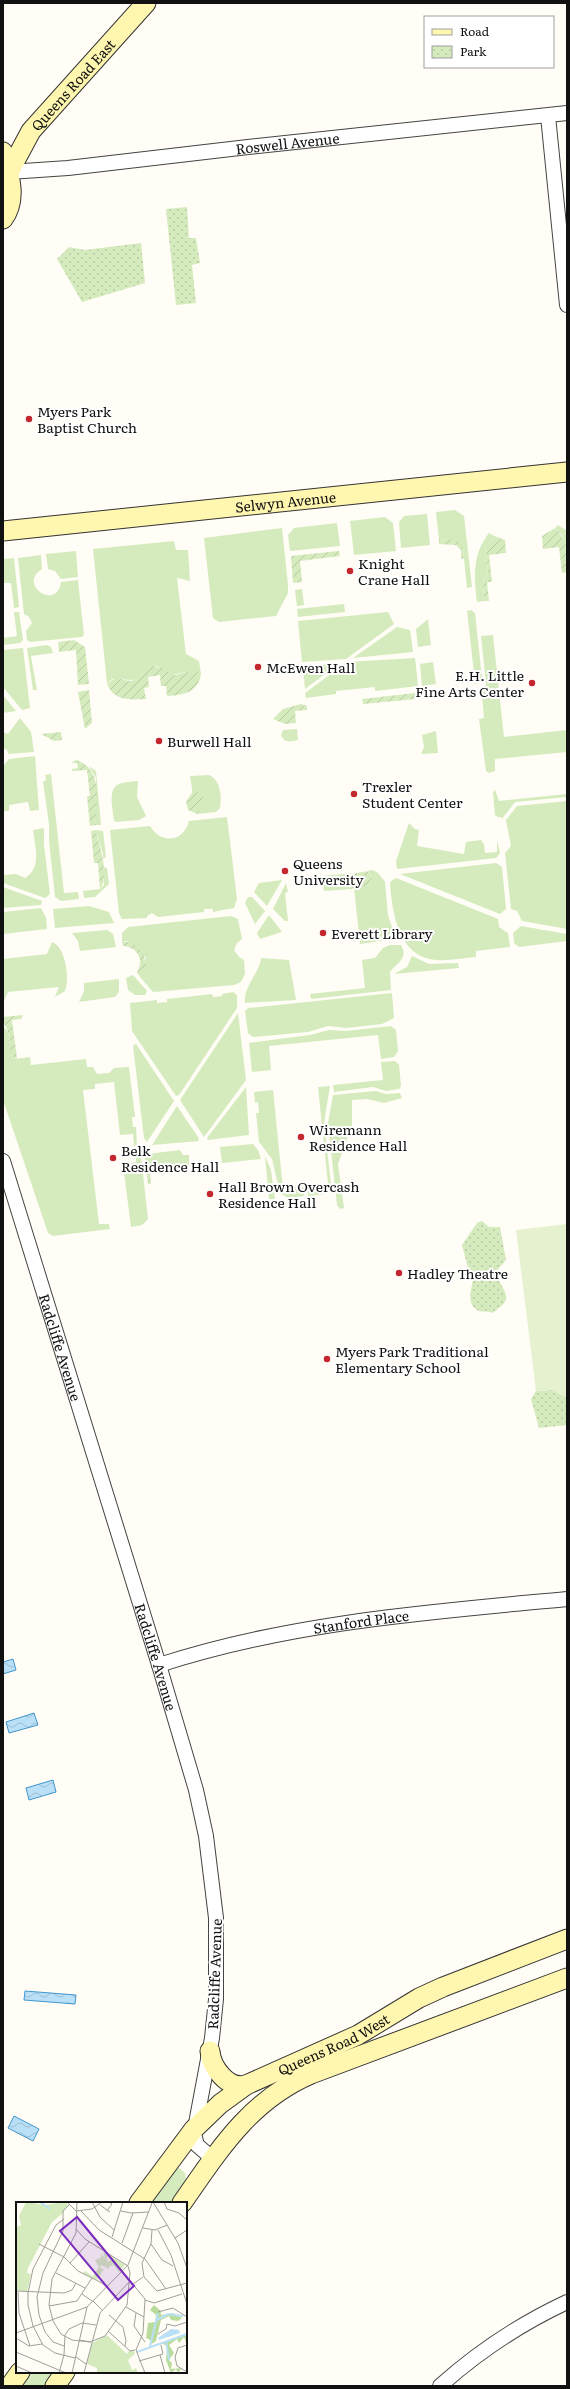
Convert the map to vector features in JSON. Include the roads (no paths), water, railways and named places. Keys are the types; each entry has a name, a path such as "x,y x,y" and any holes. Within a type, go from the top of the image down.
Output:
{"street":[{"name":"Queens Road East","path":"6,173 31,131 146,3"},
{"name":"Roswell Avenue","path":"6,173 68,168 567,113"},
{"path":"548,116 567,305"},
{"path":"3,152 11,204 3,219"},
{"name":"Selwyn Avenue","path":"3,531 567,472"},
{"name":"Radcliffe Avenue","path":"3,1161 159,1665 196,1790 212,1876 216,1918 216,1977 215,2014 210,2052 194,2129 197,2145 213,2159"},
{"name":"Stanford Place","path":"159,1665 240,1642 310,1628 567,1599"},
{"name":"Queens Road West","path":"140,2202 194,2129 220,2104 246,2085 358,2034 419,1998 443,1987 567,1939"},
{"name":"Queens Road West","path":"183,2202 213,2159 245,2119 284,2087 311,2074 567,1978"},
{"path":"210,2052 212,2063 220,2074 233,2083 246,2085"},
{"path":"440,2386 475,2356 505,2335 567,2302"},
{"path":"10,2386 19,2373"},
{"path":"55,2386 64,2373"}],"water":[{"path":"13,1659 16,1670 3,1674 3,1662"},
{"path":"34,1713 38,1725 9,1733 6,1722"},
{"path":"53,1780 56,1792 29,1800 26,1788"},
{"path":"25,1991 76,1995 75,2004 24,2000"},
{"path":"14,2116 39,2129 33,2141 8,2128"}],"place":[{"name":"Myers Park Baptist Church","path":"29,419"},
{"name":"Knight Crane Hall","path":"350,571"},
{"name":"McEwen Hall","path":"258,667"},
{"name":"E.H. Little Fine Arts Center","path":"532,683"},
{"name":"Burwell Hall","path":"159,741"},
{"name":"Trexler Student Center","path":"354,794"},
{"name":"Queens University","path":"285,871"},
{"name":"Everett Library","path":"323,933"},
{"name":"Wiremann Residence Hall","path":"301,1137"},
{"name":"Belk Residence Hall","path":"113,1158"},
{"name":"Hall Brown Overcash Residence Hall","path":"210,1194"},
{"name":"Hadley Theatre","path":"399,1273"},
{"name":"Myers Park Traditional Elementary School","path":"327,1359"}]}
